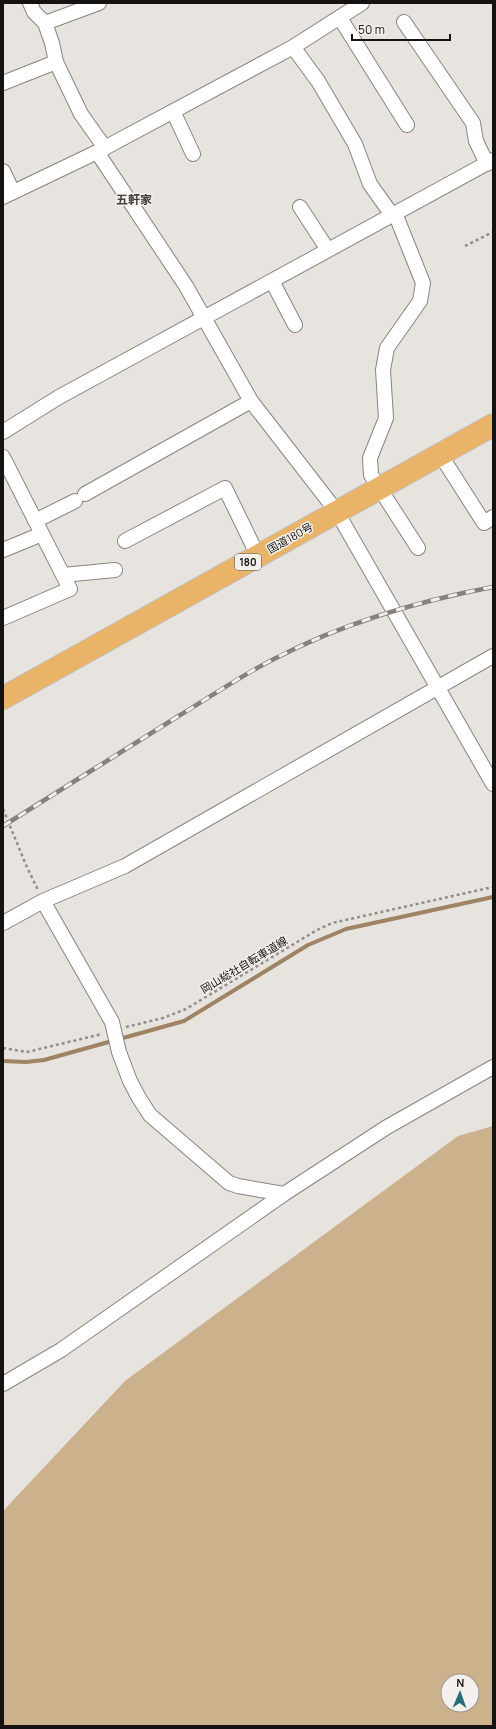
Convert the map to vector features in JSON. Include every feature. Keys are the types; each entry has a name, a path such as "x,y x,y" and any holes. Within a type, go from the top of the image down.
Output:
{"highway":[{"name":"国道180号","path":"3,698 493,425"}],"street":[{"path":"30,3 34,12 45,23 52,43 56,62 81,114 101,150 186,286 251,400 337,512 493,784"},
{"path":"45,23 99,3"},
{"path":"3,171 8,195 101,150 293,47 362,3"},
{"path":"340,18 406,125"},
{"path":"3,432 59,397 490,162 476,141 473,123 404,22"},
{"path":"293,47 318,81 355,144 370,184 393,214 423,282 420,301 386,348 382,370 386,418 370,458 371,475 418,548"},
{"path":"3,83 56,62"},
{"path":"173,111 194,154"},
{"path":"300,207 328,250"},
{"path":"272,281 296,324"},
{"path":"36,521 80,498 251,400"},
{"path":"440,454 484,523 493,517"},
{"path":"3,457 70,588 3,618"},
{"path":"125,541 225,488 258,556"},
{"path":"3,550 42,534"},
{"path":"63,576 114,570"},
{"path":"3,923 43,901 125,866 493,656"},
{"path":"43,901 112,1022 119,1052 130,1082 150,1114 229,1183 284,1194"},
{"path":"3,1384 61,1350 284,1194 387,1127 493,1067"}],"path":[{"path":"465,246 493,232"},
{"path":"3,809 26,865 43,901"},
{"name":"岡山総社自転車道線","path":"3,1048 27,1052 163,1018 186,1009 317,930 332,924 493,887"}],"shaded area":[{"path":"493,1126 493,1726 3,1726 3,1511 125,1381 458,1136"}],"waterway":[{"path":"3,1061 26,1062 44,1060 184,1021 308,945 346,929 493,897"}],"railway":[{"path":"3,826 226,686 302,645 355,624 409,606 493,587"}],"district":[{"name":"五軒家","path":"134,200"}]}
